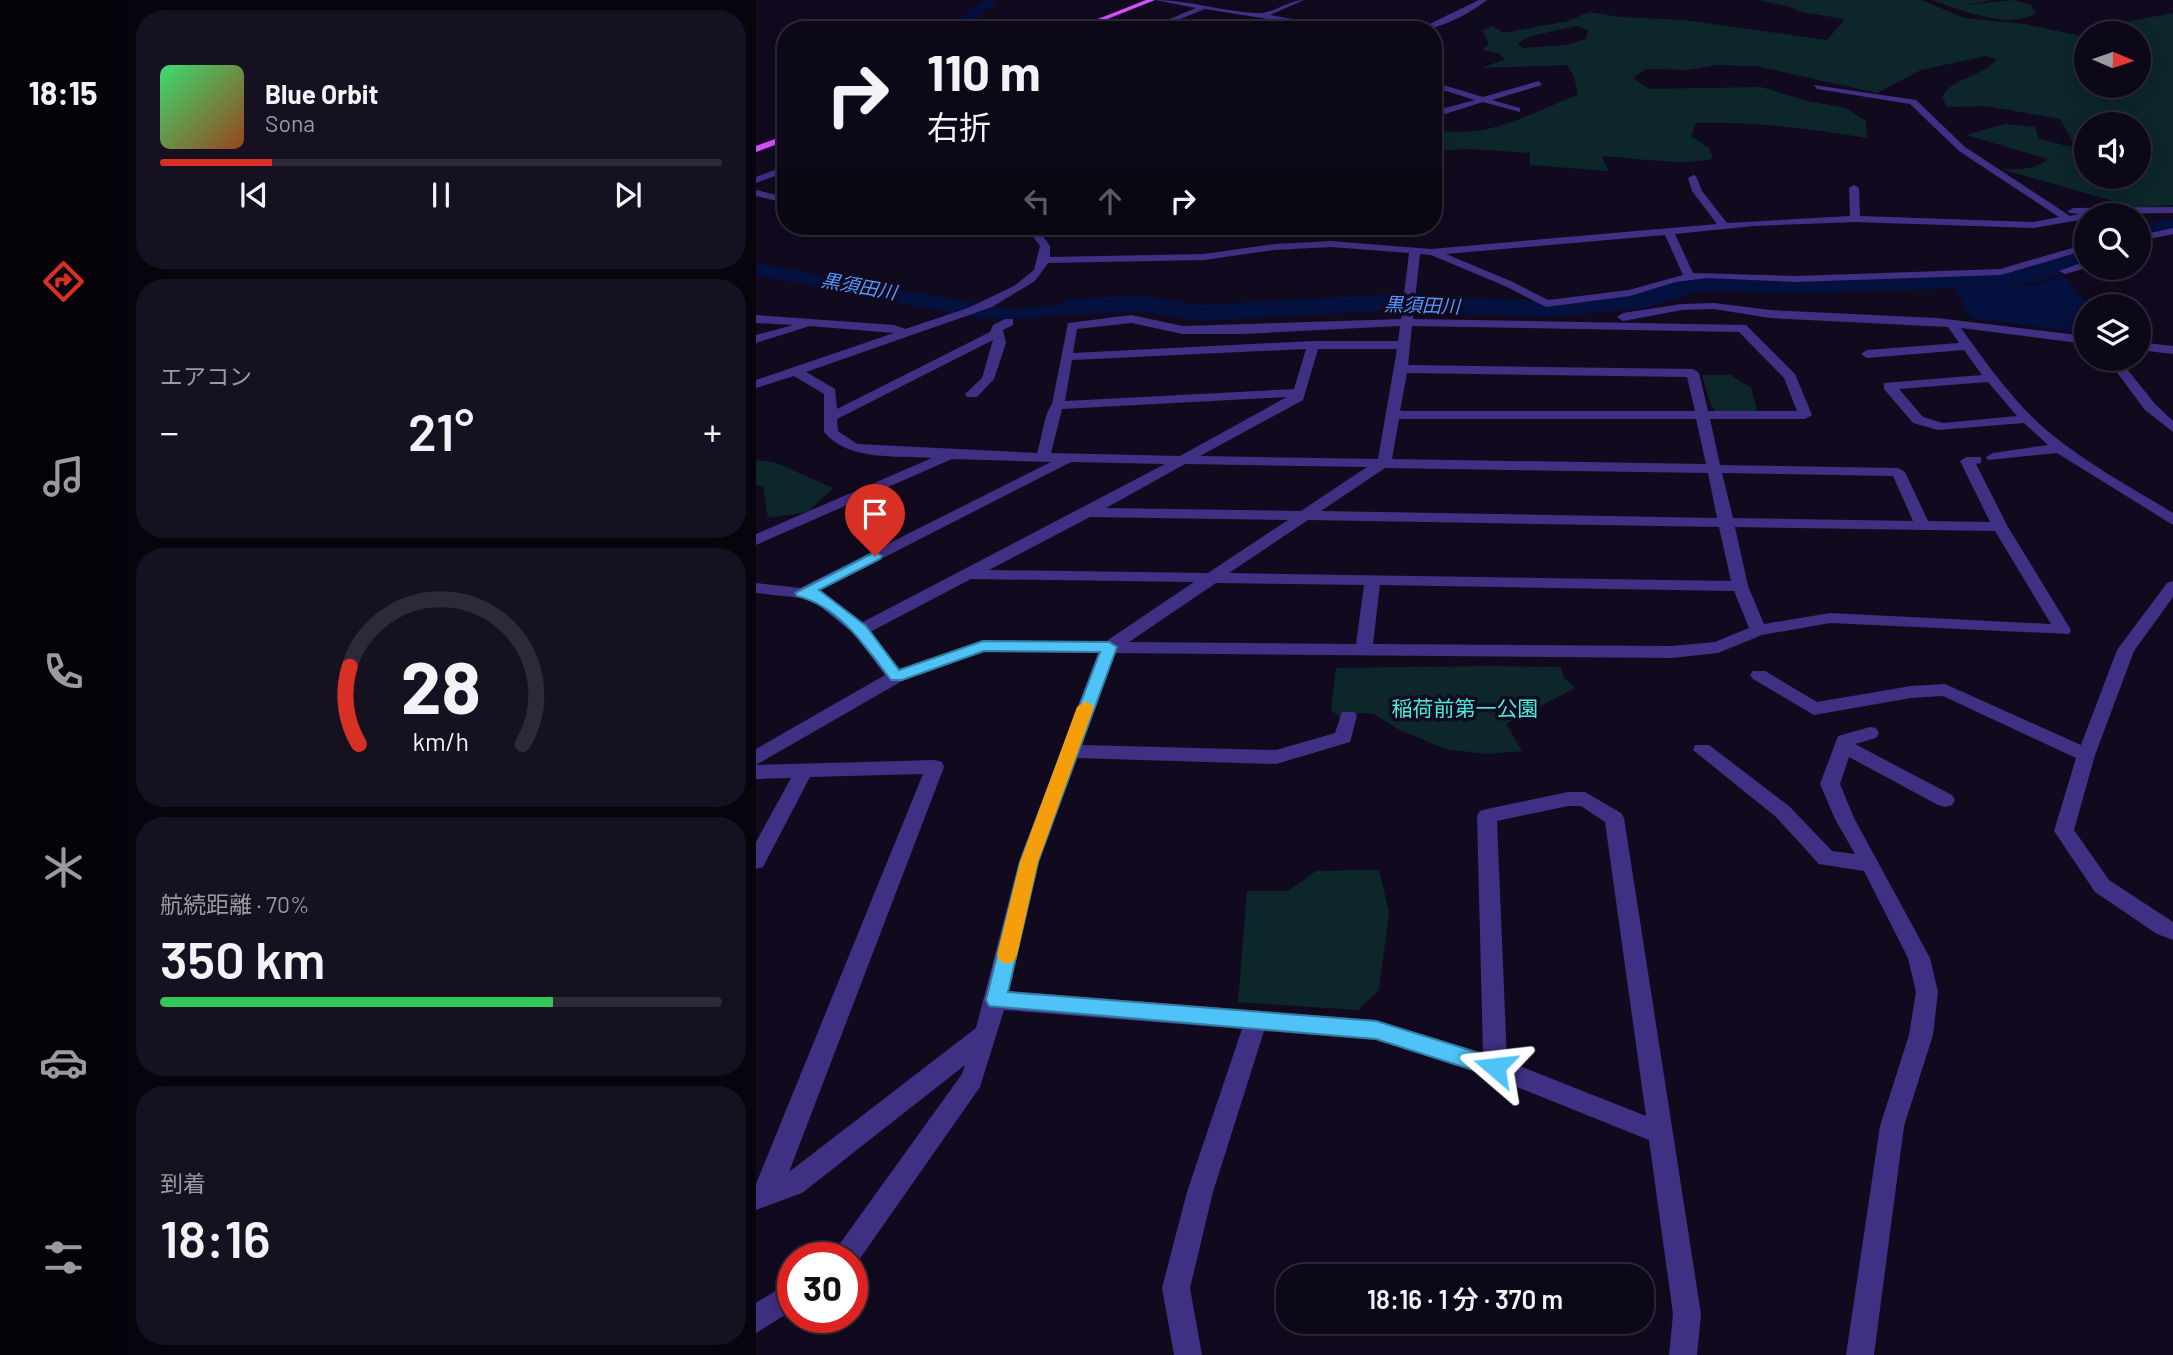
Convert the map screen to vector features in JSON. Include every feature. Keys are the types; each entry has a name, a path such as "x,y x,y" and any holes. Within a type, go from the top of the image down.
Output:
{"main road":[{"path":"1097,21 1152,0"},
{"path":"1111,21 1162,0"},
{"path":"756,149 777,141"},
{"path":"756,155 777,147"}],"street":[{"path":"1162,0 1293,21"},
{"path":"1262,16 1301,0"},
{"path":"1442,21 1483,0"},
{"path":"1169,21 1205,7"},
{"path":"1442,110 1487,100 1539,83"},
{"path":"1817,87 1913,102 1962,149 2063,214 2074,215"},
{"path":"1442,88 1517,110"},
{"path":"756,180 777,172"},
{"path":"1693,178 1697,191 1724,226"},
{"path":"1854,188 1855,219"},
{"path":"756,193 777,199"},
{"path":"1044,260 1203,257 1291,245 1344,244 1432,252 1724,226 1855,219 2033,225 2063,214 2173,210"},
{"path":"2151,217 2173,218"},
{"path":"2151,236 2173,231"},
{"path":"1669,232 1689,276"},
{"path":"756,384 797,372 992,302 1032,278 1042,268 1045,246 1037,235"},
{"path":"859,1242 972,1079 996,1000 1029,862 1109,647 1384,462 1401,369 1416,251"},
{"path":"1432,252 1509,284 1546,304 1630,293 1689,276 1723,274 1795,279 2001,272 2074,251"},
{"path":"2065,271 2074,268"},
{"path":"1584,325 1682,307 1714,306 1770,314 1952,324 2074,339"},
{"path":"756,319 894,329 906,333"},
{"path":"1043,456 1051,434 1053,411 1058,405 1072,326 1131,319 1195,330 1406,320 1742,328 1790,377 1805,415 1393,415"},
{"path":"972,394 988,379 1000,343 996,334 997,328 1009,322"},
{"path":"756,339 817,323"},
{"path":"1952,324 1989,378 2060,448 2173,520"},
{"path":"832,417 996,334"},
{"path":"1067,357 1313,345 1403,345"},
{"path":"860,629 1087,512 1298,397 1313,345"},
{"path":"1867,354 1967,346"},
{"path":"2151,347 2173,350"},
{"path":"1401,369 1693,373 1740,586 1758,630"},
{"path":"2122,371 2150,407 2173,428"},
{"path":"797,372 830,392 831,432 854,448 951,455 1069,458 1898,472 1922,525"},
{"path":"1989,378 1889,386 1918,420 1943,427 2028,419"},
{"path":"1058,405 1299,393"},
{"path":"756,758 896,677 983,646 1672,652 1718,647 1758,630 1830,618 2063,631 2000,527 1967,461 2060,448"},
{"path":"756,540 951,455"},
{"path":"802,593 1069,458"},
{"path":"1087,512 2000,527"},
{"path":"967,574 1740,586"},
{"path":"1364,650 1373,580"},
{"path":"2173,586 2126,650 2086,755 2064,831 2102,886 2173,931"},
{"path":"756,588 816,594 860,629 896,677"},
{"path":"1759,675 1814,709 1911,692 1945,690 2086,755"},
{"path":"1069,751 1276,757 1343,737 1348,716"},
{"path":"1860,1355 1892,1126 1921,1035 1927,992 1919,958 1845,819 1830,784 1845,741 1870,733"},
{"path":"1843,747 1945,800"},
{"path":"1702,750 1783,812 1826,858 1871,864"},
{"path":"756,772 935,767 762,1195"},
{"path":"756,861 804,771"},
{"path":"1495,1067 1487,816 1568,799 1585,799 1614,818 1687,1314 1683,1355"},
{"path":"996,1000 1376,1030 1495,1067 1660,1133"},
{"path":"1188,1355 1176,1288 1200,1192 1256,1021"},
{"path":"762,1195 793,1184 986,1034"},
{"path":"756,1319 777,1305"}],"green space":[{"path":"1758,0 1921,0 1965,18 2024,24 2074,34 2074,98 2151,98 2151,21 2130,21 2173,13 2173,205 2151,207 2151,203 2120,203 2001,169 2031,167 2048,159 1966,135 2005,124 2035,127 2039,139 2074,148 2074,189 2151,189 2151,112 2074,112 2074,144 2060,119 1986,106 1947,107 1942,97 1947,90 1984,70 1997,59 1986,56 1921,70 1877,93 1756,66 1716,65 1687,70 1646,69 1633,78 1649,89 1761,87 1807,101 1846,108 1866,121 1867,138 1761,124 1696,123 1691,136 1709,148 1713,159 1672,162 1602,156 1608,171 1530,165 1530,153 1469,149 1442,150 1442,130 1454,132 1491,128 1578,95 1574,76 1567,65 1482,68 1505,59 1498,53 1482,50 1489,44 1482,31 1493,26 1503,33 1568,21 1589,12 1620,17 1685,20 1827,40 1845,19 1801,12 1791,7","holes":["1577,26 1588,30 1586,39 1567,45 1522,48 1518,43 1531,36"]},
{"path":"1932,0 1992,0 1963,5 2014,0 2033,6 2031,7 2036,13 2025,18 1999,19 1969,13"},
{"path":"1702,375 1731,375 1751,388 1758,414 1717,412 1710,401"},
{"path":"756,460 774,462 833,488 808,512 768,518 763,486 756,485"},
{"name":"稲荷前第一公園","path":"1561,667 1564,678 1575,688 1506,724 1522,751 1487,754 1445,749 1398,729 1374,714 1362,713 1341,718 1331,710 1336,668"},
{"path":"1379,870 1389,912 1379,990 1358,1010 1238,1002 1247,891 1288,891 1316,871"}],"water":[{"path":"984,0 996,0 996,3 972,21 956,21"},
{"path":"756,263 1007,309 1133,300 1131,305 1073,310 1067,314 1024,319 977,318 756,275"},
{"path":"2063,275 2079,294 2074,294 2074,331 1971,318 1955,288 2032,286"}],"waterway":[{"name":"黒須田川","path":"2151,228 2173,226"},
{"name":"黒須田川","path":"1074,307 1137,303 1201,313 1396,302 1548,309 1643,300 1698,283 1800,285 2006,279 2024,277 2074,259"}],"slow traffic":[{"path":"1007,955 1029,862 1086,707"}],"route":[{"path":"875,556 802,593 816,594 860,629 896,677 983,646 1109,647 1029,862 996,1000 1376,1030 1495,1067"}]}
